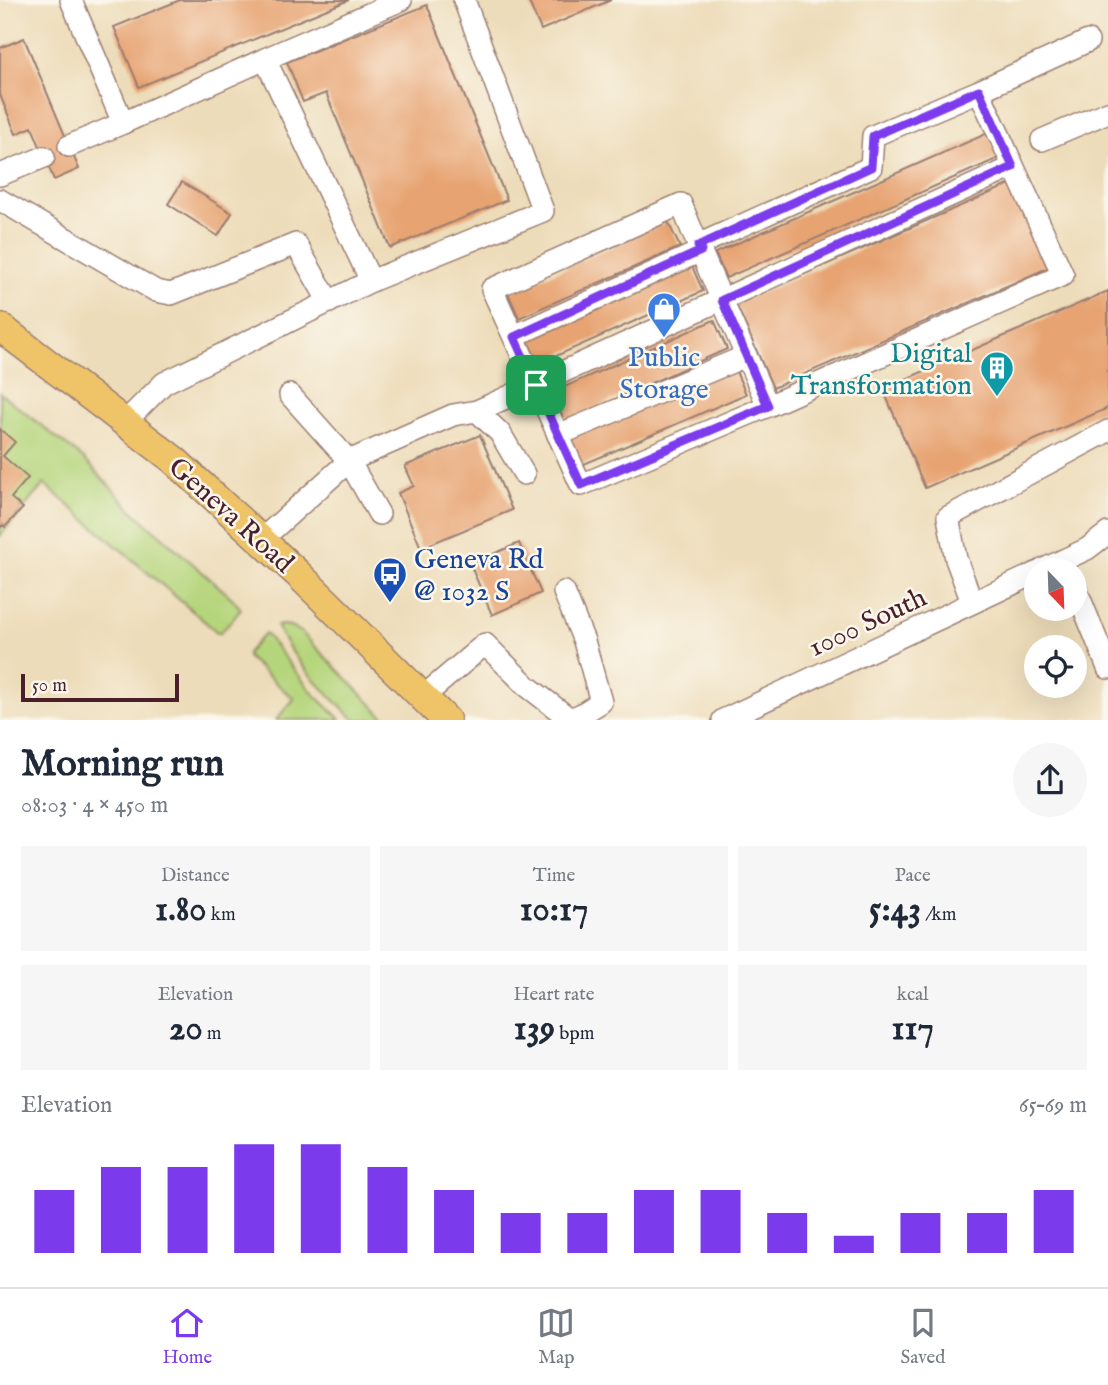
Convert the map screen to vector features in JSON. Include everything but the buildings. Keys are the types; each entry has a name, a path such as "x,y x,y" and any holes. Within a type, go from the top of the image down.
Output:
{"main road":[{"name":"Geneva Road","path":"0,327 174,460 261,540 446,720"}],"street":[{"path":"71,0 123,123"},
{"path":"69,146 401,0"},
{"path":"125,422 164,383 371,281 543,211 464,0"},
{"path":"514,337 871,167 873,136 1088,41"},
{"path":"265,59 371,281"},
{"path":"768,406 681,204 492,289 581,485 768,406 1063,275 979,90"},
{"path":"1042,140 1108,112"},
{"path":"0,175 44,157"},
{"path":"261,540 349,461 453,415 477,411 536,385 1013,167"},
{"path":"0,200 156,291 170,294 296,244 329,302"},
{"path":"558,435 746,356"},
{"path":"290,395 349,461 379,514"},
{"path":"477,411 500,433 524,474"},
{"path":"972,602 957,559 948,517 1108,430"},
{"path":"1076,558 1108,533"},
{"name":"1000 South","path":"723,720 1024,578"},
{"path":"424,696 485,644 527,686 570,719 601,702 584,641 564,592"},
{"path":"1087,616 1108,668"}],"green space":[{"path":"0,393 84,459 136,514 232,598 241,609 221,632 217,632 44,484 0,536"},
{"path":"283,625 301,632 387,720 355,720 322,688 292,652 277,626"},
{"path":"265,633 312,692 341,720 276,720 294,699 247,657 247,653"}],"place":[{"name":"Public Storage","path":"664,339"},
{"name":"Digital Transformation","path":"997,398"},
{"name":"Geneva Rd @ 1032 S","path":"390,604"}],"route":[{"path":"979,90 1013,167 722,300 768,406 581,485 536,385 514,337 701,251 698,246 871,167 873,136 979,90"}]}
